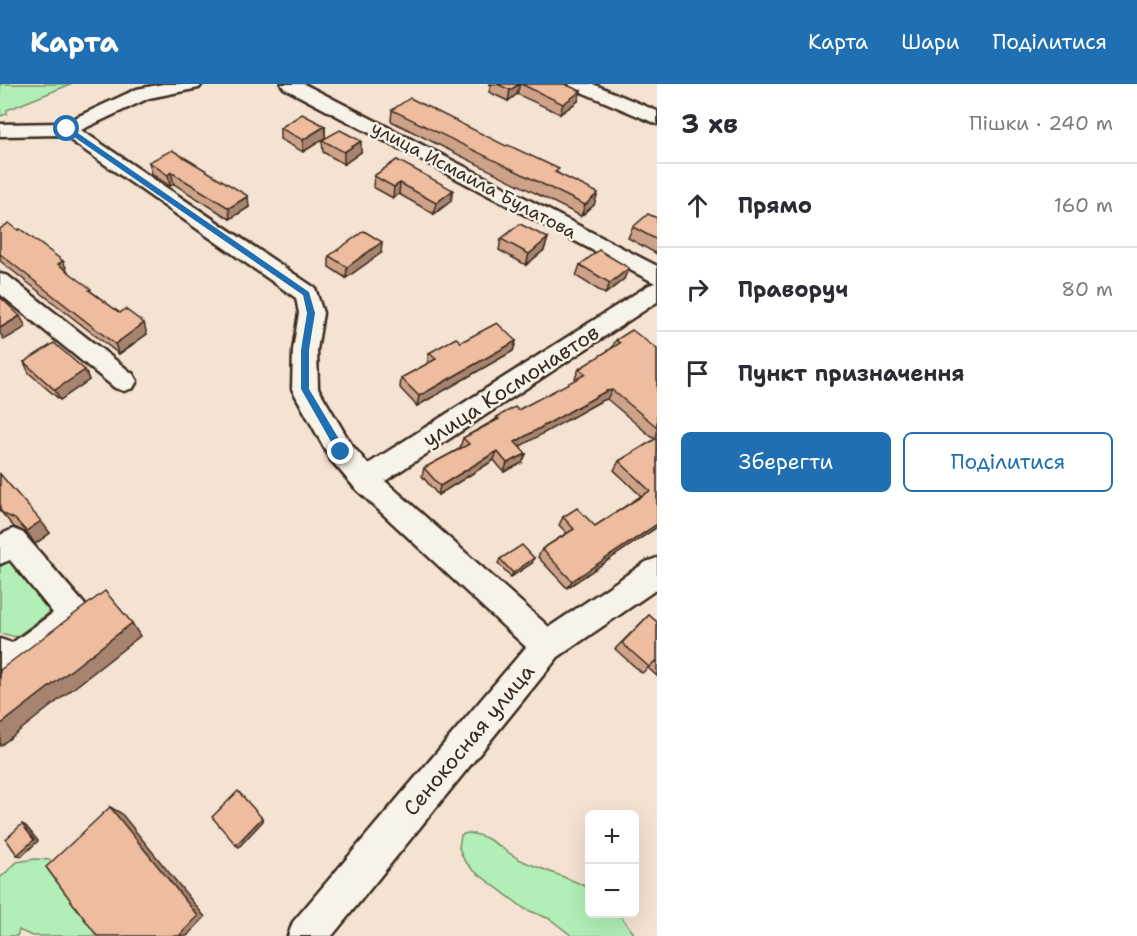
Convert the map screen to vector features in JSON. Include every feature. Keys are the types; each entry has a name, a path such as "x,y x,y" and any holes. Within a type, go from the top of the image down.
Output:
{"street":[{"path":"0,130 67,129 144,93 193,84"},
{"name":"улица Исмаила Булатова","path":"290,84 657,276"},
{"path":"578,84 657,118"},
{"path":"67,129 306,294 311,313 305,350 305,389 341,452 365,480 547,646"},
{"path":"0,282 124,381"},
{"name":"улица Космонавтов","path":"365,480 657,291"},
{"path":"0,551 13,542 74,615 9,665 0,654"},
{"name":"Сенокосная улица","path":"307,936 547,646 657,572"}],"green space":[{"path":"0,84 71,84 7,110 7,114 0,116"},
{"path":"9,561 50,612 16,637 0,633 0,567"},
{"path":"467,833 484,837 525,862 585,886 585,918 622,918 636,936 572,936 550,919 525,909 473,870 464,860 459,848 461,835"},
{"path":"35,859 50,860 66,878 106,936 32,936 19,930 17,936 0,936 0,878 17,862"}],"building":[{"path":"497,84 519,84 510,90"},
{"path":"521,84 564,84 581,91 563,104"},
{"path":"410,98 506,146 559,169 555,172 598,193 585,205 392,110"},
{"path":"302,114 325,126 303,140 280,128"},
{"path":"340,130 361,141 344,152 322,140"},
{"path":"172,150 248,196 229,208 171,172 168,175 149,162"},
{"path":"397,160 453,190 436,203 400,183 394,187 374,176"},
{"path":"648,214 657,218 657,240 633,227"},
{"path":"9,223 63,261 58,264 120,313 125,309 144,323 115,344 0,254 0,229"},
{"path":"520,224 548,238 529,254 501,239"},
{"path":"364,231 382,242 347,267 329,256"},
{"path":"599,250 629,268 610,283 580,265"},
{"path":"0,297 20,316 0,328"},
{"path":"497,323 516,341 419,396 401,378 436,359 429,353 456,338 461,342"},
{"path":"632,330 657,349 657,427 612,390 606,391 515,442 526,454 507,463 497,451 440,486 424,468 469,444 463,438 499,419 497,417 515,407 518,410 586,374 579,369 620,343 616,340"},
{"path":"54,343 85,370 55,390 24,362"},
{"path":"657,438 657,524 572,581 542,549 574,529 563,517 577,508 595,526 650,491 619,461"},
{"path":"0,474 41,521 26,531 15,519 0,510"},
{"path":"522,545 534,558 513,573 500,559"},
{"path":"105,591 132,623 0,725 0,670"},
{"path":"649,615 657,622 657,663 655,661 649,667 622,643"},
{"path":"238,791 262,818 236,845 212,817"},
{"path":"110,807 198,916 179,936 97,936 46,867"},
{"path":"22,824 34,840 17,855 6,839"}],"route":[{"path":"67,129 306,294 311,313 305,350 305,389 341,452"}]}
